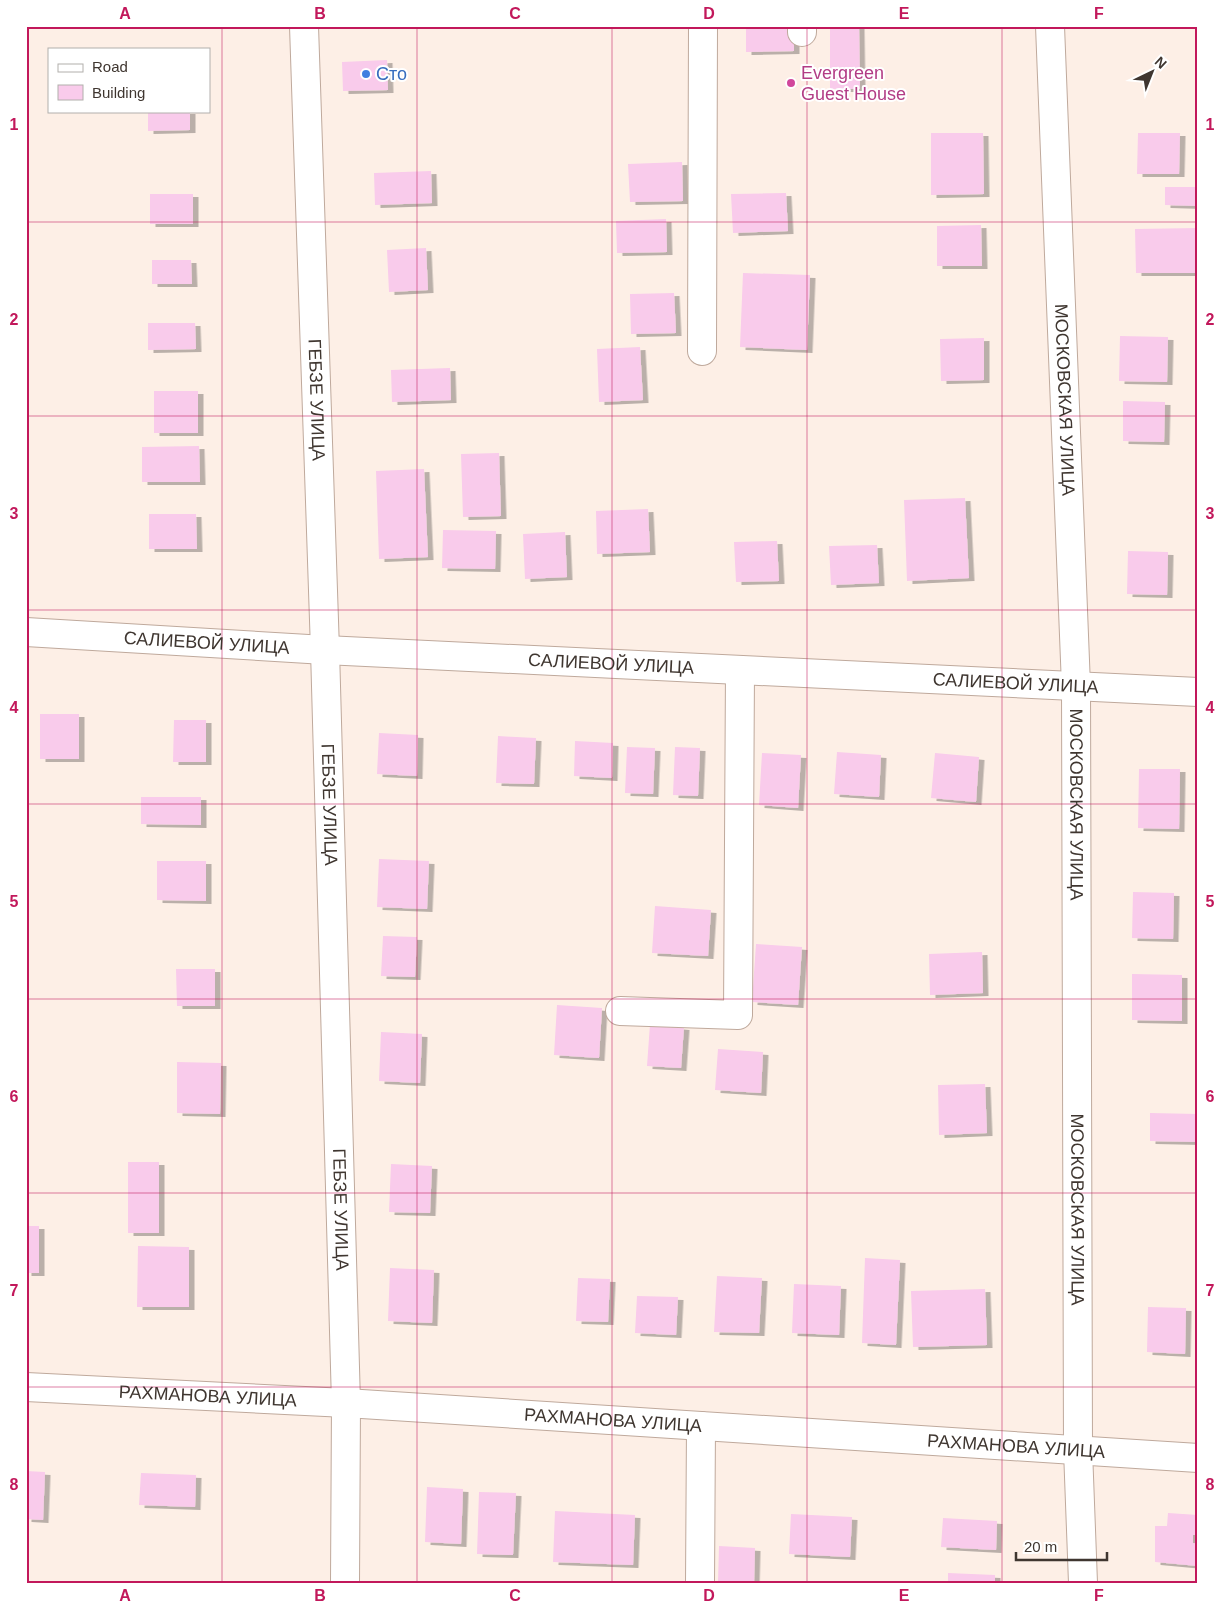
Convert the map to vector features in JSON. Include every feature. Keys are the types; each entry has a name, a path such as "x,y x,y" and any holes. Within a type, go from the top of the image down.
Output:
{"street":[{"name":"ГЕБЗЕ УЛИЦА","path":"304,26 346,1404 346,1583"},
{"path":"702,352 703,26"},
{"name":"МОСКОВСКАЯ УЛИЦА","path":"1050,26 1076,686 1078,1450 1083,1583"},
{"name":"САЛИЕВОЙ УЛИЦА","path":"26,632 324,650 1198,692"},
{"path":"620,1011 738,1015 740,670"},
{"name":"РАХМАНОВА УЛИЦА","path":"26,1387 346,1404 1198,1458"},
{"path":"700,1583 701,1426"}],"building":[{"path":"746,26 794,26 794,51 746,52"},
{"path":"830,26 859,26 860,89 830,89"},
{"path":"387,60 388,90 343,91 342,62"},
{"path":"148,112 190,112 190,130 148,131"},
{"path":"931,133 983,133 984,194 931,195"},
{"path":"1138,133 1180,133 1179,174 1137,174"},
{"path":"682,162 683,201 630,202 628,164"},
{"path":"431,171 432,203 375,205 374,173"},
{"path":"1165,187 1198,187 1198,206 1165,205"},
{"path":"786,193 788,231 733,233 731,194"},
{"path":"150,194 193,194 193,224 150,224"},
{"path":"666,219 667,252 617,253 616,221"},
{"path":"981,225 982,266 937,266 937,226"},
{"path":"1198,228 1198,273 1136,273 1135,229"},
{"path":"426,248 428,290 389,292 387,250"},
{"path":"152,260 191,260 192,284 152,284"},
{"path":"743,273 810,275 807,350 740,347"},
{"path":"674,293 676,333 631,334 630,294"},
{"path":"148,323 195,323 196,349 148,350"},
{"path":"1120,336 1168,337 1167,382 1119,381"},
{"path":"984,338 984,380 941,381 940,339"},
{"path":"640,347 643,400 599,402 597,349"},
{"path":"450,368 451,400 392,402 391,370"},
{"path":"154,391 198,391 198,433 154,433"},
{"path":"1123,401 1165,402 1164,442 1123,441"},
{"path":"199,446 200,482 142,482 142,447"},
{"path":"499,453 501,516 463,517 461,454"},
{"path":"424,469 428,557 379,559 376,471"},
{"path":"965,498 969,578 907,581 904,500"},
{"path":"648,509 650,552 597,554 596,511"},
{"path":"149,514 196,514 197,549 149,549"},
{"path":"443,530 496,531 495,569 442,568"},
{"path":"565,532 567,577 525,579 523,534"},
{"path":"777,541 779,581 736,582 734,542"},
{"path":"877,545 879,583 831,585 829,546"},
{"path":"1128,551 1168,552 1167,595 1127,594"},
{"path":"40,714 79,714 79,759 40,759"},
{"path":"174,720 206,720 206,762 173,762"},
{"path":"379,733 418,735 417,776 377,774"},
{"path":"498,736 536,738 534,784 496,783"},
{"path":"575,741 613,743 612,778 574,776"},
{"path":"627,747 655,748 653,794 625,793"},
{"path":"675,747 700,748 698,796 673,795"},
{"path":"837,752 881,755 879,797 834,794"},
{"path":"762,753 801,755 798,808 759,805"},
{"path":"935,753 979,757 976,802 931,798"},
{"path":"1139,769 1180,769 1179,829 1138,828"},
{"path":"141,797 201,797 201,825 141,824"},
{"path":"379,859 429,861 427,909 377,907"},
{"path":"157,861 206,861 206,901 157,900"},
{"path":"1133,892 1174,893 1173,939 1132,938"},
{"path":"655,906 711,910 708,956 652,953"},
{"path":"383,936 417,937 415,977 381,976"},
{"path":"756,944 802,947 798,1005 752,1002"},
{"path":"982,952 983,993 930,995 929,954"},
{"path":"176,969 215,969 215,1006 177,1006"},
{"path":"1132,974 1182,975 1182,1021 1132,1020"},
{"path":"557,1005 602,1008 599,1058 554,1055"},
{"path":"650,1024 684,1027 681,1068 647,1066"},
{"path":"381,1032 422,1034 420,1083 379,1081"},
{"path":"718,1049 763,1052 761,1093 715,1090"},
{"path":"177,1062 221,1063 220,1114 177,1113"},
{"path":"985,1084 987,1133 939,1135 938,1085"},
{"path":"1150,1113 1198,1114 1198,1142 1150,1141"},
{"path":"128,1162 159,1162 159,1233 128,1233"},
{"path":"391,1164 432,1166 430,1213 389,1212"},
{"path":"26,1226 39,1226 39,1273 26,1273"},
{"path":"138,1246 189,1247 189,1307 137,1307"},
{"path":"865,1258 900,1260 896,1345 862,1343"},
{"path":"390,1268 434,1270 432,1323 388,1321"},
{"path":"717,1276 762,1278 759,1333 714,1332"},
{"path":"578,1278 610,1279 608,1322 576,1321"},
{"path":"794,1284 841,1286 839,1335 792,1333"},
{"path":"985,1289 987,1345 913,1347 911,1291"},
{"path":"637,1296 678,1297 676,1335 635,1333"},
{"path":"1148,1307 1186,1308 1185,1354 1147,1352"},
{"path":"26,1471 45,1472 43,1520 26,1519"},
{"path":"141,1473 196,1475 195,1507 139,1505"},
{"path":"427,1487 463,1489 461,1544 425,1542"},
{"path":"479,1492 516,1493 513,1555 477,1554"},
{"path":"555,1511 635,1515 633,1565 553,1562"},
{"path":"1168,1513 1198,1515 1198,1535 1193,1535 1193,1543 1198,1544 1198,1566 1155,1562 1155,1526 1167,1526"},
{"path":"791,1514 852,1517 850,1557 789,1554"},
{"path":"943,1518 997,1521 996,1550 941,1547"},
{"path":"719,1546 755,1548 754,1583 718,1583"},
{"path":"948,1573 995,1575 995,1583 948,1583"}],"place":[{"name":"Сто","path":"366,74"},
{"name":"Evergreen Guest House","path":"791,83"}]}
